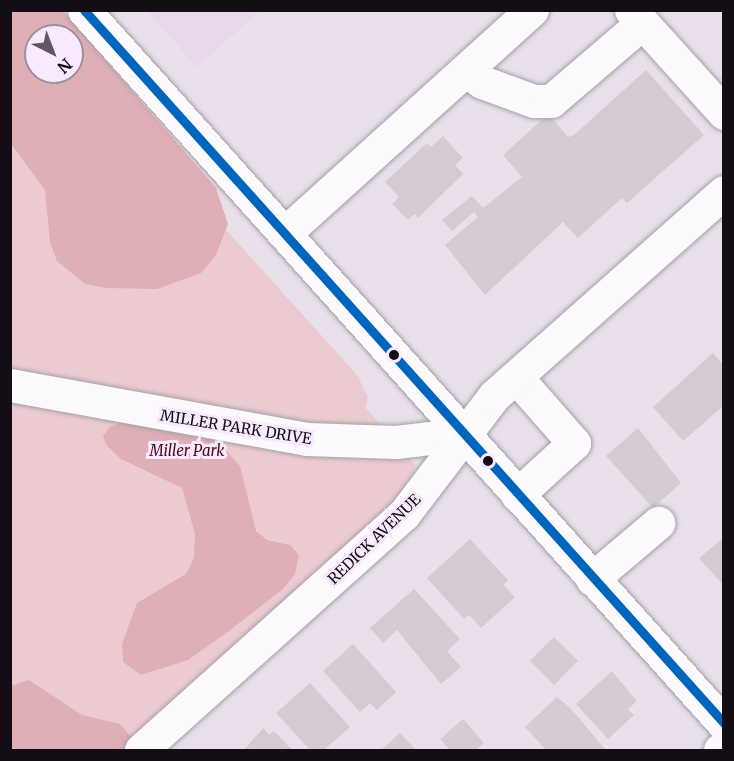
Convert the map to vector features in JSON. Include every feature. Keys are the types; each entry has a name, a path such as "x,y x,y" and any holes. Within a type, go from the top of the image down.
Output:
{"main road":[{"path":"84,10 592,579 722,731"},
{"path":"285,233 532,10"},
{"path":"466,70 482,82 524,98 551,101 636,16 723,113"},
{"name":"REDICK AVENUE","path":"141,750 404,514 463,434 516,377 723,192"},
{"path":"516,377 574,443 517,495"},
{"name":"MILLER PARK DRIVE","path":"10,386 307,439 396,442 463,434"},
{"path":"592,579 657,523"}],"shaded area":[{"path":"147,11 260,11 197,67"}],"green space":[{"name":"Miller Park","path":"10,11 24,24 24,84 84,84 84,72 357,375 368,397 365,407 416,466 396,501 117,750 11,750"},
{"path":"10,11 63,11 74,24 24,24 24,84 84,84 84,35 216,188 228,224 216,255 201,273 157,289 106,288 85,284 57,261 50,242 45,190 11,144"},
{"path":"137,417 196,430 221,445 240,466 256,531 267,540 290,545 299,555 295,574 283,589 225,634 188,660 141,675 123,662 122,644 137,603 186,574 194,557 195,534 182,488 121,459 107,446 103,436 110,427"},
{"path":"29,680 82,715 120,724 133,739 134,750 11,750 10,686"}],"building":[{"path":"646,70 704,135 627,203 622,198 578,238 563,222 485,295 445,245 478,217 474,212 452,231 442,220 472,196 483,208 522,177 503,155 548,114 568,137 574,135"},
{"path":"443,136 463,158 455,165 463,174 418,218 415,214 408,220 392,204 399,197 385,182 427,143 431,147"},
{"path":"713,353 724,366 724,405 683,441 653,407"},
{"path":"638,428 681,483 653,508 606,456"},
{"path":"724,537 724,586 699,558"},
{"path":"470,539 508,580 503,585 515,597 481,628 469,615 464,619 427,578"},
{"path":"414,589 460,639 447,651 461,667 441,684 397,630 383,643 370,628"},
{"path":"554,637 578,661 554,685 530,661"},
{"path":"353,644 396,692 377,710 370,703 360,712 323,671"},
{"path":"612,671 637,701 628,709 634,715 608,739 576,704"},
{"path":"310,683 350,727 324,750 310,750 276,713"},
{"path":"557,697 571,709 606,750 546,750 525,727"},
{"path":"463,719 484,743 476,750 450,750 440,739"},
{"path":"263,728 269,735 274,731 292,750 244,750"},
{"path":"400,733 416,750 381,750"}],"transit line":[{"path":"84,10 724,723"}]}
